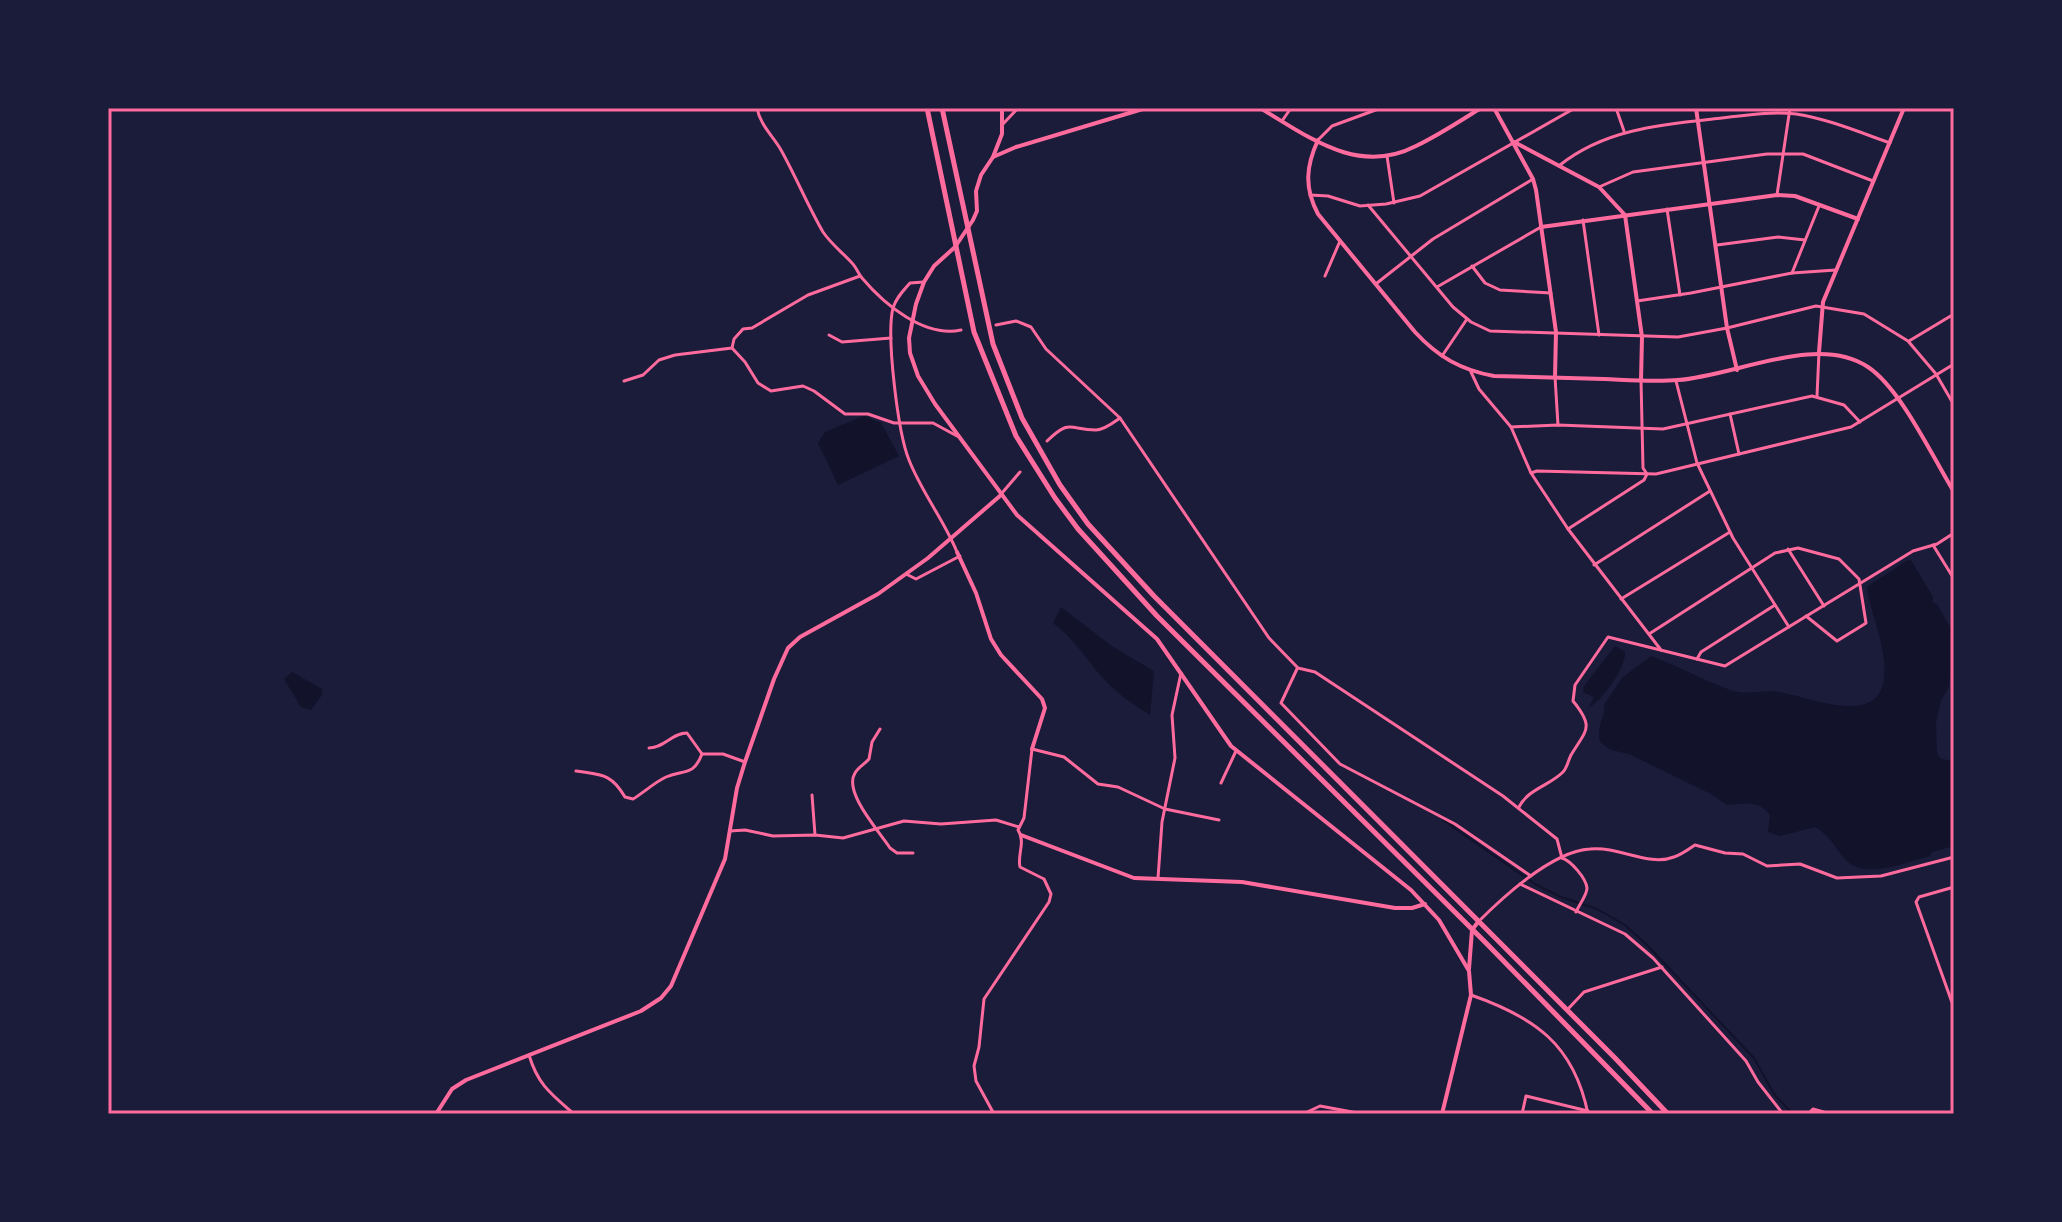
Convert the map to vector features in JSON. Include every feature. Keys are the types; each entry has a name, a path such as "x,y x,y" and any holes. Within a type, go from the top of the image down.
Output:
{"highway":[{"path":"927,108 974,332 1016,436 1078,529 1157,616 1653,1114"},
{"path":"942,108 993,344 1022,418 1060,485 1088,524 1154,596 1668,1114"}],"street":[{"path":"757,108 759,117 834,248 853,263 860,276 893,308 912,321 950,333 961,330"},
{"path":"1002,108 1002,134 993,157 981,175 976,191 977,211 955,247 934,266 924,282 912,321 910,353 918,376 958,437 1025,524 1148,630 1236,751 1425,904 1451,938 1469,971"},
{"path":"1003,124 1018,108"},
{"path":"993,157 1016,147 1146,108"},
{"path":"1260,108 1348,155 1387,156 1415,147 1481,108"},
{"path":"1282,121 1291,108"},
{"path":"1381,108 1332,126 1318,140 1310,158 1307,178 1310,195 1318,214 1415,332 1441,357 1471,372 1494,376 1676,381 1819,352 1855,359 1881,377 1897,398 1954,492"},
{"path":"1494,108 1533,179 1556,332 1558,425"},
{"path":"1310,195 1328,196 1360,206 1394,203 1433,190 1575,108"},
{"path":"1616,108 1624,132"},
{"path":"1696,108 1727,328 1737,370"},
{"path":"1817,396 1822,307 1904,108"},
{"path":"1559,166 1591,146 1624,132 1790,111 1890,143"},
{"path":"1777,195 1790,111"},
{"path":"1514,142 1599,187 1625,215 1642,337 1643,468 1647,474"},
{"path":"1599,187 1633,172 1704,161 1783,154 1803,154 1874,181"},
{"path":"1387,156 1394,203"},
{"path":"1375,284 1433,239 1533,179"},
{"path":"1437,287 1541,227 1583,220 1777,195 1795,196 1858,219"},
{"path":"1368,205 1453,307 1467,319 1490,331 1678,337 1816,306 1864,314 1908,341 1936,374 1954,405"},
{"path":"1792,273 1819,205"},
{"path":"1667,209 1680,295"},
{"path":"1583,220 1599,335"},
{"path":"1715,245 1778,237 1805,240"},
{"path":"1325,276 1340,241"},
{"path":"1472,266 1485,283 1500,290 1551,293"},
{"path":"1637,301 1792,273 1836,270"},
{"path":"732,348 734,339 743,329 752,328 808,295 860,276"},
{"path":"924,282 910,283 893,308 891,338 899,423 908,458 949,532 976,593 991,639 1001,655 1042,699 1045,708 1032,749 1024,818 1019,827 1020,867 1044,879 1051,894 1049,902 984,999 974,1066 976,1081 994,1114"},
{"path":"1908,341 1954,314"},
{"path":"1441,357 1467,319"},
{"path":"996,325 1016,321 1031,327 1046,349 1120,418 1269,638 1298,668 1315,672 1493,789 1557,839 1562,858"},
{"path":"829,335 842,342 891,338"},
{"path":"624,381 643,375 659,360 675,355 732,348"},
{"path":"732,348 763,388 771,391 803,386 845,414 868,414 899,423 933,423 958,437"},
{"path":"1531,473 1647,474 1851,427 1954,364"},
{"path":"1471,372 1479,389 1511,427 1531,473 1568,529 1661,650"},
{"path":"1676,381 1697,463 1730,532 1789,627"},
{"path":"1511,427 1558,425 1663,429 1817,396 1844,405 1860,422"},
{"path":"1730,414 1739,454"},
{"path":"1047,441 1061,428 1076,426 1097,430 1120,418"},
{"path":"436,1114 452,1089 466,1080 641,1011 661,998 671,986 725,859 737,788 774,679 788,648 800,637 878,594 957,535 1001,495 1020,472"},
{"path":"1568,529 1644,480 1647,474"},
{"path":"1594,565 1710,491"},
{"path":"1621,599 1730,532"},
{"path":"1520,810 1519,806 1530,793 1564,771 1585,736 1585,715 1573,701 1575,685 1608,637 1725,666 1913,551 1933,545 1954,533"},
{"path":"1933,545 1954,579"},
{"path":"1649,634 1775,553 1788,549 1798,548 1835,558 1860,583 1866,623 1837,641 1806,616"},
{"path":"1788,549 1824,606"},
{"path":"905,574 916,579 958,554"},
{"path":"1697,659 1701,652 1775,605"},
{"path":"1298,668 1281,703 1340,764 1455,824 1531,876"},
{"path":"1158,878 1165,809 1175,758 1172,715 1181,672"},
{"path":"880,729 872,742 869,759 852,778 852,788 890,848 897,853 913,853"},
{"path":"649,748 687,733 702,754"},
{"path":"1032,749 1064,757 1098,784 1118,787 1165,809 1219,820"},
{"path":"1221,783 1236,751"},
{"path":"702,754 723,754 745,762"},
{"path":"576,771 607,776 615,781 625,797 633,799 665,777 689,772 698,764 702,754"},
{"path":"812,795 815,835"},
{"path":"730,831 843,838 904,821 941,824 996,820 1019,827"},
{"path":"1021,835 1134,878 1242,882 1395,908 1425,904"},
{"path":"1442,1114 1471,995 1472,930 1520,884 1562,858 1589,848 1618,849 1647,860 1673,858 1695,845 1743,854 1767,866 1800,864 1837,878 1858,879 1954,857"},
{"path":"1562,858 1569,861 1587,885 1576,912"},
{"path":"1520,884 1625,934 1662,967 1746,1061 1783,1114"},
{"path":"1954,888 1919,897 1916,902 1954,1008"},
{"path":"1567,1010 1584,992 1662,967"},
{"path":"1471,995 1520,1014 1545,1033 1574,1072 1588,1112"},
{"path":"529,1055 536,1077 574,1114"},
{"path":"1522,1114 1526,1096 1588,1112"},
{"path":"1303,1114 1320,1106 1363,1114"},
{"path":"1808,1114 1813,1109 1827,1113"}],"shaded area":[{"path":"864,416 881,423 899,456 838,485 818,443 825,432"},
{"path":"1911,560 1933,597 1933,603 1937,604 1954,634 1949,687 1941,700 1936,722 1937,753 1941,759 1954,761 1954,846 1898,865 1863,869 1845,859 1828,837 1815,827 1780,836 1768,832 1770,815 1761,807 1727,805 1709,793 1629,754 1611,750 1600,742 1604,705 1622,678 1651,656 1736,692 1779,692 1837,705 1866,704 1877,697 1884,672 1882,648 1867,587"},
{"path":"1061,607 1113,647 1154,671 1150,715 1111,687 1053,623"},
{"path":"1615,646 1625,652 1622,666 1606,692 1588,708 1594,697 1583,692 1584,686"},
{"path":"292,672 322,689 322,695 311,710 301,707 284,679"}],"waterway":[{"path":"1443,820 1535,884 1597,909 1625,925 1754,1058 1774,1094 1793,1114"}]}
